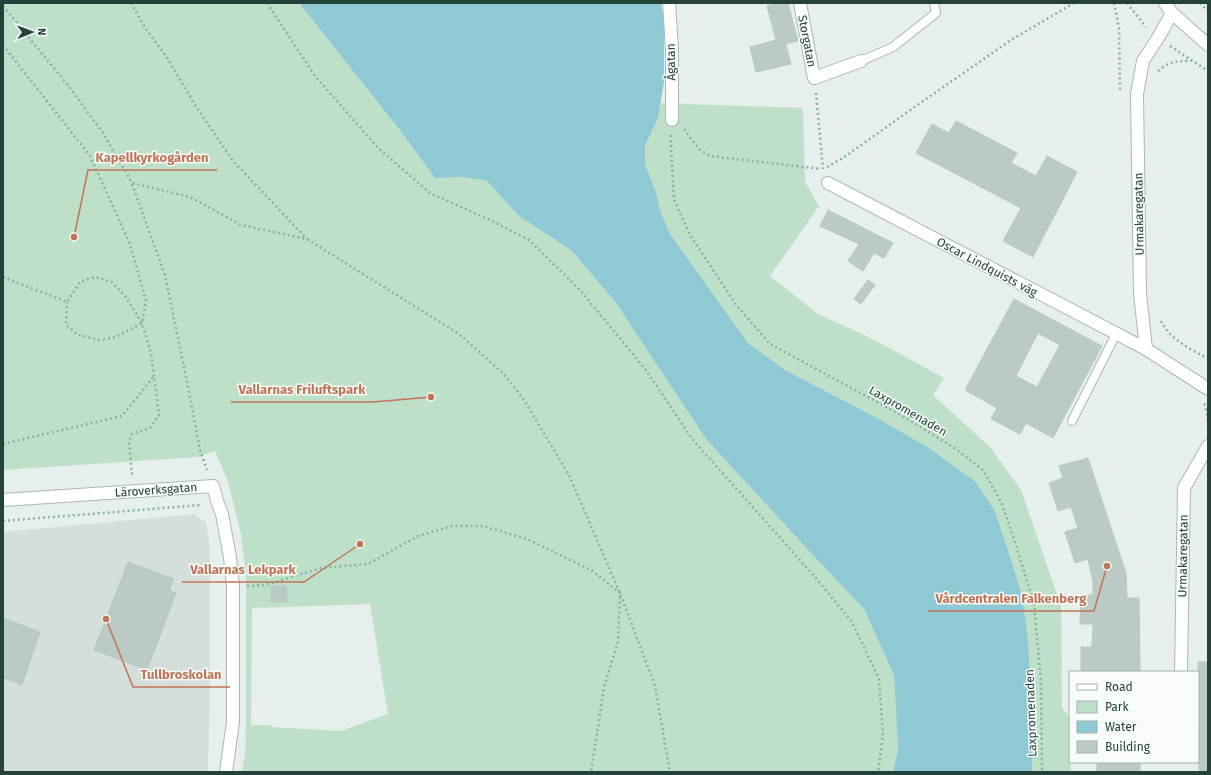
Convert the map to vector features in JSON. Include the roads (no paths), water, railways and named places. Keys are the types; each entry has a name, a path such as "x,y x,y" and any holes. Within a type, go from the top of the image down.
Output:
{"street":[{"name":"Ågatan","path":"669,3 672,49 672,120"},
{"name":"Storgatan","path":"800,3 814,78 861,61"},
{"path":"1165,3 1172,14 1208,45"},
{"name":"Urmakaregatan","path":"1146,349 1140,293 1137,94 1143,61 1172,14"},
{"name":"Oscar Lindquists väg","path":"828,184 1146,349"},
{"path":"1146,349 1208,389"},
{"name":"Urmakaregatan","path":"1181,671 1184,488 1208,446"},
{"name":"Läroverksgatan","path":"3,500 213,486 222,514 230,557 233,586 232,722 226,772"}],"lane":[{"path":"861,61 893,47 936,13 934,3"},
{"path":"1072,421 1116,334"}],"water":[{"path":"299,3 661,3 664,19 664,82 658,118 645,146 645,164 656,192 660,210 670,234 748,343 785,370 879,419 929,448 975,481 995,511 1022,596 1028,639 1032,713 1032,772 893,772 898,749 894,675 864,609 706,439 616,303 572,251 519,216 487,181 463,177 435,178 399,129"}],"place":[{"name":"Kapellkyrkogården","path":"74,237"},
{"name":"Vallarnas Friluftspark","path":"431,397"},
{"name":"Vallarnas Lekpark","path":"360,544"},
{"name":"Vårdcentralen Falkenberg","path":"1107,566"},
{"name":"Tullbroskolan","path":"106,619"}]}
